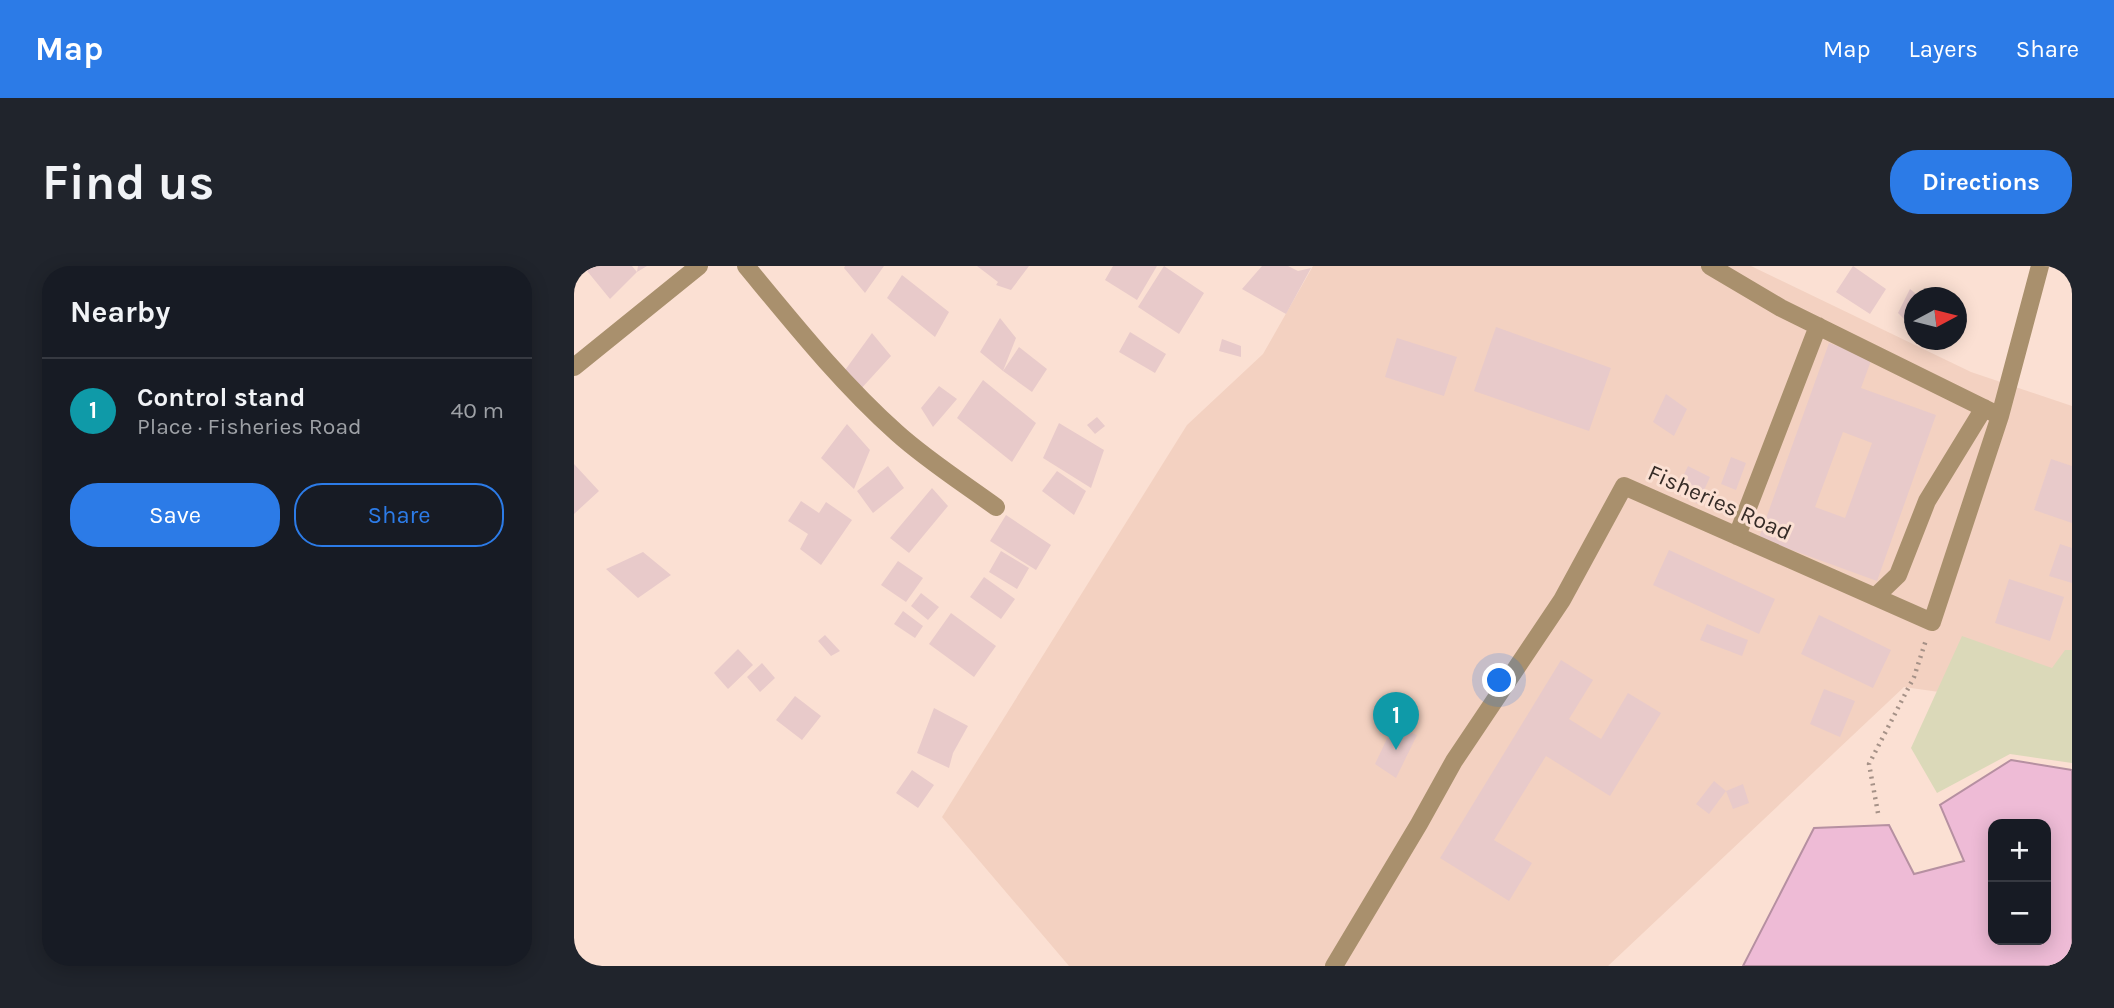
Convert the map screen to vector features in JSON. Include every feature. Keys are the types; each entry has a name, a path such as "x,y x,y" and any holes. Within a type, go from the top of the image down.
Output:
{"street":[{"path":"574,367 699,266"},
{"path":"746,266 839,377 869,407 899,435 996,507"},
{"path":"1710,266 1781,308 1992,412"},
{"path":"1932,622 1992,412 2040,266"},
{"path":"1737,536 1818,326"},
{"path":"1875,597 1898,575 1927,501 1992,412"},
{"name":"Fisheries Road","path":"1334,966 1454,761 1562,600 1624,486 1932,622"}],"path":[{"path":"1878,813 1870,764 1914,677 1932,622"}],"shaded area":[{"path":"1313,266 1751,266 1904,340 1904,350 1925,350 1971,372 2072,406 2072,711 1904,687 1608,966 1069,966 942,817 1187,425 1263,354"},
{"path":"1962,636 2052,668 2065,650 2072,650 2072,763 2010,754 1937,793 1911,748"},
{"path":"2011,760 2072,770 2072,966 1743,966 1814,828 1889,825 1914,874 1964,861 1940,805"}],"building":[{"path":"583,266 632,266 637,272 610,299"},
{"path":"845,266 884,266 865,293"},
{"path":"977,266 1029,266 1011,290 996,285 998,282"},
{"path":"1113,266 1157,266 1137,300 1105,280"},
{"path":"1164,266 1204,293 1179,334 1138,307"},
{"path":"1262,266 1288,266 1298,271 1311,268 1286,314 1242,289"},
{"path":"1853,266 1886,289 1870,314 1836,292"},
{"path":"902,275 949,312 935,337 887,298"},
{"path":"1904,301 1904,319 1898,313"},
{"path":"1000,318 1016,338 1003,371 980,352"},
{"path":"1496,327 1611,368 1589,431 1474,391"},
{"path":"1130,332 1166,354 1155,373 1119,352"},
{"path":"872,333 891,356 859,391 843,373"},
{"path":"1397,338 1457,357 1444,396 1385,377"},
{"path":"1222,339 1241,346 1241,357 1219,351"},
{"path":"1829,343 1872,358 1861,388 1936,415 1877,581 1759,538","holes":["1843,432 1872,443 1845,518 1815,507"]},
{"path":"1019,347 1047,369 1032,392 1003,371"},
{"path":"983,380 1036,423 1012,462 957,418"},
{"path":"939,386 957,399 933,427 921,408"},
{"path":"1666,394 1687,409 1674,436 1653,422"},
{"path":"1097,417 1105,426 1095,434 1087,425"},
{"path":"1059,423 1104,450 1091,488 1043,458"},
{"path":"847,424 870,450 854,489 821,458"},
{"path":"1731,457 1746,463 1736,490 1721,484"},
{"path":"2051,459 2072,466 2072,523 2034,510"},
{"path":"574,464 599,491 574,514"},
{"path":"888,466 904,488 873,513 857,491"},
{"path":"1688,466 1710,477 1698,504 1675,493"},
{"path":"1057,471 1086,491 1074,515 1042,491"},
{"path":"932,488 948,506 909,553 890,538"},
{"path":"801,501 819,513 826,502 852,520 821,565 800,549 808,534 788,521"},
{"path":"1006,515 1051,545 1036,570 990,541"},
{"path":"2060,544 2072,548 2072,583 2049,576"},
{"path":"1669,550 1775,599 1759,634 1653,585"},
{"path":"1001,551 1029,568 1017,589 989,572"},
{"path":"643,552 671,575 638,598 606,569"},
{"path":"898,561 923,578 906,602 881,585"},
{"path":"984,577 1015,599 1001,619 970,597"},
{"path":"2009,579 2064,597 2050,641 1995,623"},
{"path":"921,593 939,607 928,620 911,606"},
{"path":"903,611 923,626 915,638 894,624"},
{"path":"951,613 996,646 974,677 929,644"},
{"path":"1819,615 1891,650 1873,688 1801,654"},
{"path":"1707,624 1748,640 1742,656 1700,640"},
{"path":"825,635 840,651 831,656 818,641"},
{"path":"738,649 753,665 728,689 714,673"},
{"path":"1561,660 1593,680 1569,719 1601,739 1628,693 1661,713 1610,796 1546,756 1494,840 1532,863 1509,901 1440,858"},
{"path":"762,663 775,678 760,692 747,677"},
{"path":"1824,689 1855,701 1840,737 1810,724"},
{"path":"795,696 821,716 802,740 776,720"},
{"path":"934,708 968,726 953,753 949,768 917,753"},
{"path":"1393,726 1417,735 1396,778 1375,764"},
{"path":"912,770 934,785 918,808 896,793"},
{"path":"1714,781 1726,791 1709,814 1696,804"},
{"path":"1743,784 1749,803 1733,809 1726,791"}],"place":[{"name":"Control stand","path":"1396,750"}]}
